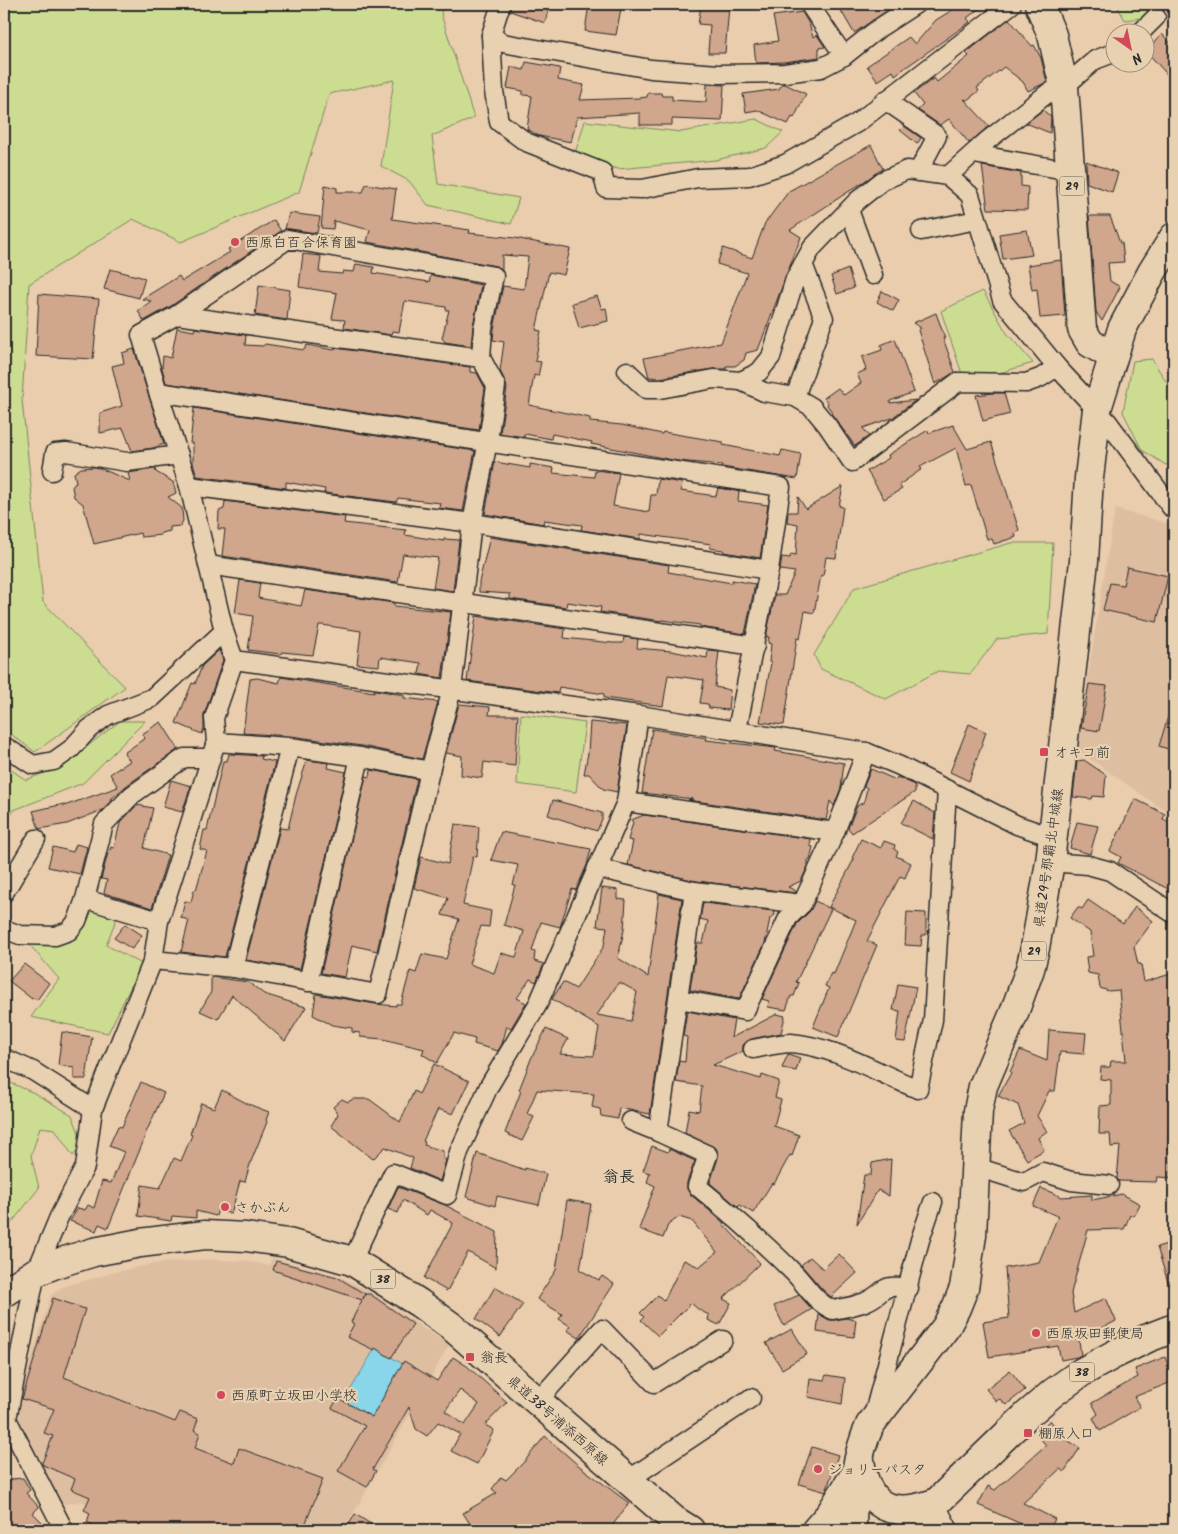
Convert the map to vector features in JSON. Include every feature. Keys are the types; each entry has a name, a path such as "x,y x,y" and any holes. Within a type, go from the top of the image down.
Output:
{"main road":[{"name":"29","path":"1039,4 1052,35 1064,87 1082,329 1090,343 1112,356"},
{"name":"県道29号那覇北中城線","path":"852,1530 857,1464 863,1440 870,1425 934,1344 956,1308 964,1288 972,1235 978,1111 983,1086 1014,1014 1030,969 1039,928 1051,849 1084,570 1089,478 1097,409 1112,356 1134,302 1174,237"},
{"name":"県道38号浦添西原線","path":"4,1292 36,1272 94,1252 140,1243 205,1235 246,1237 288,1243 352,1261 419,1303 451,1326 674,1520 690,1530"},
{"name":"38","path":"908,1530 1027,1415 1054,1392 1082,1372 1115,1354 1174,1328"},
{"path":"857,1464 874,1497 883,1506 907,1511 935,1503"},
{"path":"816,1530 830,1514 857,1464"}],"street":[{"path":"500,4 491,35 494,91 499,122 526,142 602,172 606,188 642,189 698,178 749,176 785,164 857,123 1012,4"},
{"path":"809,4 844,56"},
{"path":"491,35 503,43 651,69 718,74 786,73 821,68 844,56 879,28 916,4"},
{"path":"1151,22 1156,17"},
{"path":"948,176 988,140 1048,93 1064,87 1095,60 1106,56"},
{"path":"885,100 937,136 918,172"},
{"path":"974,154 1070,171"},
{"path":"741,381 759,372 770,357 794,279 812,248 849,210 882,182 907,170 948,176 970,195 1002,300 1057,367 1119,435 1174,510"},
{"path":"849,210 873,275"},
{"path":"921,231 978,220"},
{"path":"64,1530 5,1421 36,1272 59,1217 85,1167 93,1108 152,960 159,921 213,750 214,718 234,660 224,631 189,486 141,335 177,315 288,239 494,276 483,328 481,358 496,386 488,441 472,523 452,689 430,771 378,994 233,968 152,960"},
{"path":"795,397 824,318 803,264"},
{"path":"177,315 481,358"},
{"path":"627,371 646,389 660,389 714,379 741,381 764,392 795,397 812,407 852,462 958,382 1026,383 1040,378 1057,367"},
{"path":"158,392 781,486 769,570 737,730"},
{"path":"52,471 56,453 66,452 127,462 179,455"},
{"path":"189,486 472,523 769,570"},
{"path":"208,565 755,646"},
{"path":"4,746 33,765 54,761 71,749 89,729 108,716 152,698 224,631"},
{"path":"234,660 639,715 866,752 900,766 1018,825 1051,849 1088,865 1110,871 1174,914"},
{"path":"352,1261 393,1173 447,1195 460,1152 489,1086 538,1004 626,802 639,715"},
{"path":"4,929 20,935 55,936 69,931 77,921 85,899 104,824 132,794 184,758 213,750 290,747 360,757 430,771"},
{"path":"233,968 290,747"},
{"path":"678,999 745,1011 788,918 802,904 835,832 866,752"},
{"path":"308,982 360,757"},
{"path":"753,1049 790,1043 817,1048 867,1065 892,1079 918,1089 933,1020 948,790"},
{"path":"626,802 835,832"},
{"path":"4,893 36,839"},
{"path":"597,868 694,890 802,904"},
{"path":"658,1132 694,890"},
{"path":"85,899 159,921"},
{"path":"4,1058 33,1071 93,1108"},
{"path":"632,1122 708,1155 697,1186 794,1272 822,1305 833,1310 866,1301 888,1286 894,1285 908,1288"},
{"path":"976,1167 1024,1182 1043,1172 1071,1182 1109,1185"},
{"path":"870,1425 920,1240 933,1202"},
{"path":"537,1402 602,1329 654,1383 723,1340"},
{"path":"628,1480 751,1398"},
{"path":"935,1503 949,1530"}],"shaded area":[{"path":"1115,509 1174,525 1174,817 1076,749"},
{"name":"西原町立坂田小学校","path":"272,1258 336,1275 367,1290 449,1345 344,1530 256,1530 210,1513 185,1530 162,1530 81,1501 59,1505 20,1428 19,1405 23,1385 51,1296 60,1288 111,1273 152,1264 204,1259 248,1261 269,1266"}],"green space":[{"path":"4,4 443,4 441,14 474,118 432,136 438,184 519,198 511,224 428,205 409,181 381,166 394,80 329,94 299,192 181,242 133,219 29,284 22,400 43,602 125,687 35,752 4,729"},
{"path":"1116,4 1146,4 1148,17 1125,20"},
{"path":"756,119 783,132 766,148 716,160 618,169 574,157 585,121 681,132"},
{"path":"983,291 1006,332 1033,363 999,373 962,374 941,311"},
{"path":"1152,359 1165,380 1174,384 1174,461 1166,465 1142,450 1123,412 1133,361"},
{"path":"1011,543 1053,543 1048,634 997,639 970,674 938,671 886,699 821,669 814,655 854,588"},
{"path":"521,714 585,723 576,792 517,784"},
{"path":"120,721 145,721 83,783 14,810 4,828 4,765 26,780 62,766"},
{"path":"91,910 117,917 106,945 142,964 108,1033 31,1017 59,979 29,944 58,944 75,934"},
{"path":"4,1080 34,1093 72,1115 83,1143 73,1156 55,1129 40,1127 31,1156 39,1188 10,1225 4,1224"}],"water":[{"path":"375,1348 403,1364 372,1417 344,1401"}],"building":[{"path":"511,4 550,4 545,23 510,11"},
{"path":"589,4 621,8 616,35 585,31"},
{"path":"848,4 897,4 854,33 840,9"},
{"path":"962,4 985,4 967,18 970,22 895,75 893,71 878,81 867,66 909,37 915,44 936,20"},
{"path":"701,6 729,7 725,53 708,53 710,25 698,24"},
{"path":"802,12 809,24 813,37 817,35 825,47 819,48 819,57 784,62 756,63 754,45 778,41 773,16"},
{"path":"1009,19 1032,46 1034,45 1041,58 1047,82 1028,91 1023,82 1004,67 977,88 979,91 967,100 964,99 989,126 969,143 949,119 940,125 918,110 923,105 914,93 934,78 937,82 969,56 966,53"},
{"path":"1162,34 1174,47 1174,82 1156,62 1156,40"},
{"path":"526,62 560,68 558,80 584,85 580,100 639,98 647,97 648,93 661,93 662,96 672,96 672,100 706,102 707,84 724,85 722,121 672,119 672,125 640,125 640,113 577,117 571,142 539,136 527,129 532,96 523,95 523,91 507,88 511,67 524,70"},
{"path":"782,84 806,94 794,118 792,117 788,124 757,110 746,112 743,94 779,89"},
{"path":"1043,110 1051,117 1050,133 1026,123"},
{"path":"904,126 921,138 917,144 900,130"},
{"path":"871,145 883,169 790,230 801,237 758,350 746,353 744,360 735,366 726,366 726,369 712,369 659,378 649,377 644,358 721,343 747,273 717,264 723,248 752,258 765,223 789,191"},
{"path":"1086,161 1118,173 1112,192 1087,183"},
{"path":"982,166 1021,173 1021,186 1028,187 1027,210 988,209"},
{"path":"366,184 396,189 392,219 470,230 469,233 515,238 570,249 564,275 549,272 536,330 541,331 535,361 541,362 538,376 534,375 529,405 590,418 590,422 622,425 662,434 663,432 723,442 723,445 780,456 782,450 801,454 797,479 722,467 722,465 678,461 591,444 592,442 552,434 551,439 525,434 524,437 500,433 507,388 500,371 504,342 493,340 494,329 503,286 524,289 528,257 502,255 502,269 496,266 367,242 370,230 334,221 333,229 321,228 325,185 337,188 337,192 363,192"},
{"path":"289,213 320,217 317,233 285,229"},
{"path":"1089,216 1110,216 1120,243 1122,243 1124,262 1108,263 1110,281 1120,287 1102,321 1096,312"},
{"path":"274,220 281,231 171,306 144,321 138,311 151,301 142,299 179,276 182,281 230,252 228,249"},
{"path":"1027,230 1032,255 1003,259 999,234"},
{"path":"303,254 321,256 319,272 342,274 343,271 354,272 356,264 374,267 373,273 429,282 431,275 481,285 471,346 445,342 442,338 449,310 446,310 446,307 405,301 399,332 392,331 391,335 344,328 345,320 332,319 337,293 299,287"},
{"path":"1061,260 1065,316 1040,318 1037,289 1032,290 1028,265"},
{"path":"110,269 145,278 139,298 104,289"},
{"path":"848,269 854,288 837,294 831,276"},
{"path":"259,285 290,290 287,320 255,315"},
{"path":"882,291 899,300 893,311 877,302"},
{"path":"39,294 99,299 93,359 36,356"},
{"path":"597,296 602,309 606,308 608,321 579,328 572,303"},
{"path":"936,313 955,372 935,384 918,330 921,328 913,323"},
{"path":"177,328 194,331 195,328 246,335 245,345 263,346 265,344 304,350 307,345 470,367 470,372 477,373 485,388 479,430 166,383 162,368 163,356 171,358"},
{"path":"895,339 914,392 890,401 890,403 916,400 892,418 863,428 869,436 855,446 831,413 827,405 828,403 824,398 838,388 844,395 861,383 857,374 866,370 862,357 882,350 881,345"},
{"path":"134,349 164,444 153,448 132,451 123,428 100,433 100,413 122,406 112,366 124,363 122,353"},
{"path":"1004,393 1010,414 983,421 976,395"},
{"path":"194,408 475,451 463,511 439,508 440,503 398,498 396,502 324,493 325,489 286,482 286,488 197,476 193,463 193,443 190,443"},
{"path":"953,425 967,449 991,442 1019,530 1015,533 1016,537 994,544 992,539 987,539 971,485 966,486 956,448 920,467 922,469 899,485 902,489 884,499 867,471 889,458 888,455 928,430 929,433"},
{"path":"495,462 530,468 530,464 554,468 553,473 594,477 595,470 619,473 613,506 649,512 651,495 656,495 658,479 682,483 681,491 716,496 718,488 739,491 738,501 768,505 760,558 710,548 711,544 641,534 640,539 581,530 582,525 544,520 543,524 485,514"},
{"path":"94,467 130,481 128,473 155,469 156,472 173,482 176,493 168,497 182,508 183,521 180,526 170,527 170,531 161,533 161,535 141,537 140,533 94,544 83,504 74,497 72,487 76,482 74,473 81,468"},
{"path":"843,486 839,506 843,507 836,558 826,557 814,613 805,611 800,639 797,638 784,725 760,722 771,663 769,662 771,644 768,643 769,637 766,637 775,595 785,595 795,572 780,570 782,557 790,558 791,554 796,555 798,524 787,522 788,512 797,512 798,497 806,509"},
{"path":"225,501 345,517 344,523 406,530 405,535 444,541 444,539 459,540 453,591 433,588 438,558 403,554 398,582 222,556 225,529 218,529 219,511 224,509"},
{"path":"490,537 669,565 668,572 732,583 732,580 755,584 745,634 700,627 700,625 600,612 601,607 567,602 566,607 510,599 510,594 479,592 479,582"},
{"path":"1127,567 1168,576 1157,622 1103,610 1110,583 1123,585"},
{"path":"240,580 260,583 258,598 301,606 305,590 394,603 394,606 451,612 442,678 419,674 421,663 380,657 379,666 357,664 361,631 322,625 319,625 313,655 248,650 253,616 235,613"},
{"path":"476,616 565,629 564,638 623,643 624,637 638,639 637,648 671,651 707,658 708,650 719,651 715,687 730,690 728,710 709,708 708,704 700,703 704,680 668,675 663,706 604,698 604,694 559,687 558,693 467,681"},
{"path":"219,650 223,660 204,715 202,734 176,723 192,683 195,684 202,666"},
{"path":"281,677 374,692 376,690 404,695 404,698 438,702 422,759 362,746 291,736 243,733 250,679 257,678 279,683"},
{"path":"1089,684 1107,686 1099,731 1081,728"},
{"path":"459,704 490,707 489,715 518,715 515,766 484,762 482,778 461,775 462,756 446,753"},
{"path":"1171,707 1174,707 1174,751 1159,746"},
{"path":"161,722 177,750 126,786 111,799 113,799 103,810 67,824 39,829 33,811 64,804 64,806 118,787 110,774 130,761 124,753 145,738 142,734"},
{"path":"590,722 627,725 617,792 603,789 589,774 584,774 588,753"},
{"path":"969,724 986,732 969,781 950,772"},
{"path":"652,729 707,738 706,740 776,748 775,751 844,763 841,788 834,806 830,801 826,820 642,793"},
{"path":"229,754 262,756 261,759 275,762 225,957 181,952 189,920 181,918 185,901 191,902 194,890 196,890 207,851 200,849 204,830 207,830 223,761 227,761"},
{"path":"307,760 329,763 328,768 346,772 300,969 246,960 280,828 288,829"},
{"path":"1084,760 1106,775 1104,797 1093,796 1092,799 1073,797 1077,761"},
{"path":"871,769 896,780 897,777 911,783 915,786 915,792 852,833 848,828 857,806 864,802 867,788 864,786"},
{"path":"371,770 417,779 377,951 352,945 345,977 321,973 366,776 370,777"},
{"path":"171,780 191,786 182,812 163,807"},
{"path":"1135,799 1165,814 1163,819 1174,825 1174,892 1118,863 1121,857 1110,851"},
{"path":"553,800 602,813 602,819 597,831 548,815"},
{"path":"914,801 935,813 933,839 901,823"},
{"path":"137,805 153,808 144,848 168,855 152,908 104,893 107,880 101,879 108,853 111,847 114,848 120,823"},
{"path":"644,815 811,839 810,846 813,847 810,860 808,860 808,866 801,881 788,887 796,891 796,893 696,881 628,865 633,841 628,840 633,822 631,820"},
{"path":"1077,822 1098,826 1090,854 1070,848"},
{"path":"455,824 479,827 477,857 473,856 463,905 491,911 489,927 481,926 469,964 494,973 501,953 516,957 524,931 504,925 515,885 513,885 518,865 491,860 501,832 591,849 587,865 576,890 572,889 560,927 541,922 532,951 535,952 534,961 544,964 536,982 530,979 517,998 526,1003 511,1028 507,1026 498,1051 474,1044 475,1039 454,1033 437,1063 422,1054 424,1049 383,1039 360,1037 360,1033 352,1032 352,1028 332,1025 313,1015 316,994 376,1004 396,1006 396,1004 401,1004 410,971 416,973 422,954 446,959 459,919 442,915 448,898 414,888 421,857 448,864"},
{"path":"861,839 881,848 884,841 895,845 894,849 898,852 896,856 911,863 905,878 900,876 867,941 877,945 838,1037 813,1027 829,988 825,986 831,973 834,974 856,920 829,907 854,859 852,858"},
{"path":"76,844 87,847 80,874 48,867 53,847 73,852"},
{"path":"602,888 618,890 618,899 626,900 624,930 618,958 648,977 659,894 682,899 650,1114 619,1108 618,1119 601,1116 600,1109 592,1107 594,1094 537,1090 527,1114 534,1117 522,1141 505,1133 531,1059 546,1029 568,1039 560,1054 594,1056 599,1027 552,999 563,982 576,989 604,946 607,927 597,926","holes":["619,982 637,992 631,1021 597,1015"]},
{"path":"1088,900 1123,924 1135,907 1153,921 1134,947 1138,964 1141,964 1144,982 1174,973 1174,1050 1172,1051 1168,1148 1174,1149 1174,1178 1157,1177 1156,1182 1119,1181 1117,1179 1120,1146 1111,1147 1110,1134 1099,1134 1100,1106 1111,1105 1111,1080 1100,1079 1101,1067 1110,1067 1111,1061 1126,1061 1119,990 1109,991 1100,988 1098,975 1088,973 1086,957 1093,956 1090,932 1070,918 1078,907 1082,909"},
{"path":"815,901 831,909 796,982 799,983 794,996 791,996 786,1010 768,1007 769,1001 762,999 797,924 810,911"},
{"path":"703,903 774,911 775,915 770,918 765,943 739,999 690,990 697,943 703,943 708,921 700,919"},
{"path":"907,912 926,913 926,935 922,935 921,946 905,945"},
{"path":"125,924 142,935 132,949 114,938"},
{"path":"24,964 49,983 37,1000 32,999 9,981"},
{"path":"211,977 248,982 264,994 306,1007 285,1041 232,995 218,1019 200,1011 211,992"},
{"path":"898,984 916,987 905,1042 896,1041 900,1011 893,1010"},
{"path":"687,1011 734,1020 731,1038 777,1014 785,1016 781,1033 751,1039 743,1045 743,1051 713,1065 761,1079 762,1075 779,1081 775,1098 781,1100 774,1126 799,1135 792,1156 790,1155 774,1184 772,1183 753,1213 740,1205 738,1207 710,1183 718,1158 716,1148 685,1133 689,1109 699,1111 702,1086 676,1082 679,1061 685,1062 687,1037 683,1036"},
{"path":"1049,1030 1086,1033 1084,1054 1060,1052 1055,1091 1049,1091 1037,1116 1047,1131 1038,1138 1044,1150 1027,1160 1009,1131 1024,1123 1018,1105 998,1096 1011,1073 1020,1050 1047,1061"},
{"path":"62,1032 92,1037 86,1079 74,1079 74,1068 58,1065"},
{"path":"788,1054 800,1058 796,1071 782,1068"},
{"path":"434,1064 469,1081 453,1114 438,1109 423,1141 425,1142 424,1145 443,1151 443,1158 446,1160 440,1181 410,1168 413,1158 385,1147 373,1159 331,1126 338,1114 333,1107 342,1099 348,1102 353,1099 369,1099 400,1122 414,1091 419,1094"},
{"path":"141,1082 164,1093 144,1137 108,1228 99,1224 96,1231 70,1221 78,1208 85,1210 88,1205 94,1208 102,1181 111,1183 124,1152 109,1146 118,1126 122,1127"},
{"path":"222,1090 248,1104 269,1112 245,1182 240,1181 231,1214 218,1209 216,1216 196,1211 196,1218 172,1216 171,1221 138,1216 142,1185 160,1188 174,1158 181,1161 192,1135 190,1134 201,1103 214,1108"},
{"path":"652,1146 668,1152 669,1149 695,1161 687,1182 687,1189 690,1194 724,1223 760,1263 723,1299 731,1303 719,1325 708,1320 709,1315 691,1303 658,1336 641,1320 644,1317 640,1313 658,1295 664,1301 684,1260 699,1267 717,1252 692,1221 679,1217 668,1225 663,1238 639,1229 655,1186 647,1182 650,1173 643,1171"},
{"path":"477,1153 525,1170 525,1168 546,1174 539,1205 497,1196 495,1206 466,1197"},
{"path":"891,1159 889,1196 878,1190 857,1224 864,1175 871,1175 872,1163"},
{"path":"398,1187 445,1205 497,1232 496,1268 468,1252 447,1291 424,1278 453,1223 430,1210 427,1215 403,1200 398,1213 388,1209"},
{"path":"1041,1188 1062,1197 1092,1195 1092,1200 1122,1194 1140,1204 1134,1216 1130,1215 1124,1229 1088,1230 1071,1293 1074,1313 1106,1298 1116,1321 1079,1340 1081,1355 1077,1357 1061,1360 1058,1346 989,1357 983,1322 1009,1318 1005,1268 1039,1262 1058,1216 1033,1206"},
{"path":"567,1200 591,1204 580,1270 599,1280 602,1276 614,1284 579,1338 567,1330 570,1326 559,1319 562,1314 537,1299 556,1270"},
{"path":"1174,1242 1174,1292 1171,1292 1157,1247"},
{"path":"839,1254 857,1273 831,1297 801,1265 810,1257 823,1269"},
{"path":"276,1261 337,1277 365,1294 370,1294 413,1324 391,1358 375,1348 374,1350 347,1337 354,1324 351,1322 362,1300 273,1270"},
{"path":"495,1287 523,1304 500,1337 476,1319"},
{"path":"799,1295 812,1309 784,1326 774,1306"},
{"path":"53,1298 85,1309 64,1377 175,1422 180,1412 198,1419 194,1430 200,1433 195,1448 234,1463 239,1448 323,1479 303,1530 91,1530 93,1525 87,1522 90,1513 84,1510 90,1497 71,1489 75,1479 42,1463 53,1436 44,1433 54,1409 22,1399"},
{"path":"819,1314 829,1320 846,1318 856,1320 854,1337 817,1332"},
{"path":"792,1329 807,1354 782,1369 766,1343"},
{"path":"453,1357 467,1366 507,1402 485,1425 494,1430 477,1464 451,1451 460,1434 438,1422 427,1436 416,1429 409,1407 373,1469 376,1471 367,1487 338,1471 365,1426 332,1408 338,1398 372,1417 404,1361 437,1381","holes":["460,1390 479,1404 465,1425 445,1411"]},
{"path":"1165,1357 1174,1381 1134,1397 1140,1407 1100,1431 1093,1418 1098,1414 1092,1403 1138,1377 1135,1369"},
{"path":"1010,1370 1025,1390 1006,1405 1000,1399 996,1401 986,1389"},
{"path":"826,1375 845,1378 842,1404 808,1397 810,1378 824,1380"},
{"path":"1050,1420 1064,1438 1080,1448 1064,1472 1060,1469 1023,1503 1055,1519 1049,1530 1035,1530 978,1505 988,1486 995,1490 1046,1445 1036,1434"},
{"path":"545,1436 578,1465 629,1503 609,1530 474,1530 463,1513 497,1493 492,1489 501,1477 506,1480 524,1462"},
{"name":"ジョリーパスタ","path":"812,1447 838,1455 826,1492 799,1484"},
{"path":"23,1478 30,1490 26,1493 39,1507 33,1513 50,1530 4,1530 4,1488 12,1479"},
{"path":"355,1514 380,1530 346,1530"}],"place":[{"name":"西原白百合保育園","path":"235,242"},
{"name":"オキコ前","path":"1044,752"},
{"name":"さかぶん","path":"225,1207"},
{"name":"西原坂田郵便局","path":"1036,1333"},
{"name":"翁長","path":"470,1357"},
{"name":"西原町立坂田小学校","path":"221,1395"},
{"name":"棚原入口","path":"1028,1433"},
{"name":"ジョリーパスタ","path":"818,1469"}],"district":[{"name":"翁長","path":"619,1176"}]}
